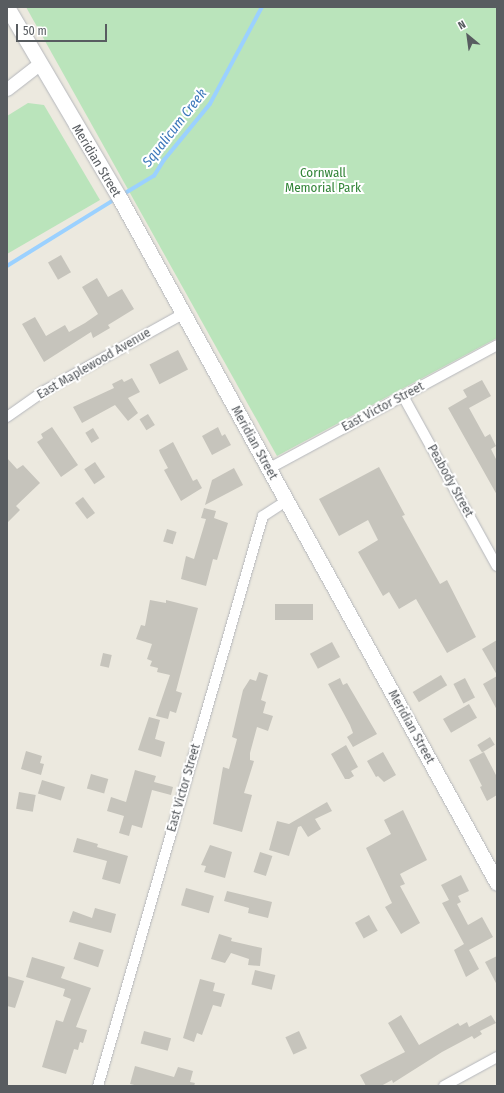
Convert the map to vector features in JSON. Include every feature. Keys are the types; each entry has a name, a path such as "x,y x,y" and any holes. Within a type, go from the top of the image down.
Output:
{"main road":[{"name":"Meridian Street","path":"7,7 118,197 497,883"}],"street":[{"path":"7,89 39,64"},
{"name":"East Maplewood Avenue","path":"7,417 44,391 183,314"},
{"name":"East Victor Street","path":"268,469 497,346"},
{"name":"Peabody Street","path":"403,396 497,566"},
{"name":"East Victor Street","path":"98,1086 263,516 286,501"},
{"path":"444,1086 497,1057"}],"green space":[{"name":"Cornwall Memorial Park","path":"26,7 497,7 497,338 277,456"},
{"path":"28,103 44,105 100,200 7,254 7,116"}],"building":[{"path":"61,255 71,272 58,280 48,262"},
{"path":"97,278 108,297 122,289 134,309 108,325 110,328 93,338 91,332 44,362 22,324 35,317 46,336 65,325 69,332 85,323 98,314 82,287"},
{"path":"178,350 188,370 159,384 149,365"},
{"path":"132,378 140,392 128,398 138,413 128,421 115,405 82,423 73,407 114,388 112,384 122,379 124,382"},
{"path":"482,380 491,396 469,408 485,437 490,434 496,446 491,449 497,461 497,495 448,408 467,397 463,390"},
{"path":"148,414 155,425 146,430 140,419"},
{"path":"52,427 78,465 61,477 37,442 43,438 41,434"},
{"path":"218,427 222,436 225,434 231,445 212,455 202,436"},
{"path":"93,428 99,438 91,443 85,433"},
{"path":"173,442 193,481 197,479 202,488 181,501 164,470 168,468 159,450"},
{"path":"7,458 17,469 23,465 40,483 16,506 20,510 7,523"},
{"path":"95,462 105,477 94,484 84,469"},
{"path":"379,467 405,515 402,516 440,584 447,580 476,637 447,653 416,599 399,609 389,592 383,596 358,552 378,540 368,520 339,536 319,499"},
{"path":"234,468 243,485 205,505 212,480"},
{"path":"83,497 95,513 87,519 75,503"},
{"path":"204,508 216,511 214,518 228,523 217,560 213,559 206,586 181,579 186,556 194,559 206,519 201,518"},
{"path":"167,529 177,532 173,544 163,541"},
{"path":"150,600 166,603 166,600 198,608 176,691 182,693 176,713 170,711 168,719 156,716 170,675 157,672 158,668 150,666 152,661 147,659 152,644 136,639 141,625 145,626"},
{"path":"275,604 313,604 313,620 275,620"},
{"path":"497,640 497,675 482,649"},
{"path":"332,642 340,657 318,669 310,654"},
{"path":"103,653 112,655 109,668 100,666"},
{"path":"259,672 268,675 261,700 266,702 263,713 273,716 268,731 257,727 250,753 250,760 254,761 244,793 252,795 242,832 213,824 223,767 229,769 237,739 232,737 243,690 250,679 256,681"},
{"path":"441,675 447,685 419,702 413,692"},
{"path":"497,676 497,710 483,684"},
{"path":"340,678 343,685 347,683 377,734 353,747 347,737 353,733 350,725 328,684"},
{"path":"465,678 475,698 463,704 453,684"},
{"path":"469,704 477,718 451,733 443,719"},
{"path":"149,717 160,720 155,739 165,742 161,757 138,750"},
{"path":"490,737 495,745 482,753 477,745"},
{"path":"346,745 358,767 351,771 354,776 349,779 345,779 331,754"},
{"path":"26,751 42,756 40,763 44,764 41,775 21,769"},
{"path":"383,752 396,775 384,782 378,776 376,777 367,761"},
{"path":"484,752 497,777 497,795 487,801 480,787 482,786 469,760"},
{"path":"135,770 156,776 154,782 173,787 171,795 152,790 142,828 132,825 129,836 119,833 124,816 107,811 111,797 126,802"},
{"path":"91,774 108,779 104,793 87,788"},
{"path":"42,780 65,787 61,800 38,793"},
{"path":"19,792 36,795 33,812 16,809"},
{"path":"327,802 332,811 315,819 321,829 308,837 301,826 298,827 289,856 269,850 277,821 289,824"},
{"path":"403,810 427,860 400,874 405,884 400,886 420,923 401,934 385,907 392,903 366,848 391,834 384,820"},
{"path":"77,838 98,844 97,847 128,856 120,884 102,879 107,861 73,852"},
{"path":"210,845 232,852 225,878 204,872 206,866 201,865"},
{"path":"260,852 272,856 266,876 254,872"},
{"path":"461,875 469,891 458,896 461,902 457,904 468,925 482,917 493,937 469,950 479,969 466,977 454,950 464,944 442,903 449,900 441,885"},
{"path":"186,888 214,896 209,913 181,905"},
{"path":"227,891 272,902 268,918 248,913 249,908 224,901"},
{"path":"95,908 116,914 111,933 69,922 73,911 92,918"},
{"path":"369,915 378,931 364,939 355,923"},
{"path":"219,934 232,938 231,941 262,948 260,966 248,965 249,959 231,953 225,963 211,959"},
{"path":"79,942 104,950 98,967 73,959"},
{"path":"497,956 497,985 485,962"},
{"path":"32,957 65,967 61,978 91,988 76,1027 87,1030 83,1043 80,1042 78,1050 74,1049 66,1074 42,1067 56,1020 63,1022 71,999 63,996 65,989 26,977"},
{"path":"255,970 275,975 272,990 251,985"},
{"path":"7,976 24,981 15,1008 7,1006"},
{"path":"200,979 215,983 213,991 225,994 221,1007 213,1005 202,1035 197,1033 194,1042 183,1038"},
{"path":"401,1015 419,1045 458,1023 460,1026 467,1022 469,1027 491,1015 496,1023 480,1031 482,1034 474,1039 472,1036 442,1052 393,1083 392,1080 381,1086 366,1086 360,1075 405,1052 388,1023"},
{"path":"144,1031 171,1038 168,1051 141,1044"},
{"path":"299,1031 307,1048 293,1055 285,1037"},
{"path":"135,1066 174,1077 178,1067 193,1071 190,1082 195,1083 194,1086 139,1086 130,1084"}],"waterway":[{"name":"Squalicum Creek","path":"122,195 154,176 164,160 210,104 262,7"},
{"name":"Squalicum Creek","path":"7,266 117,198"}]}
